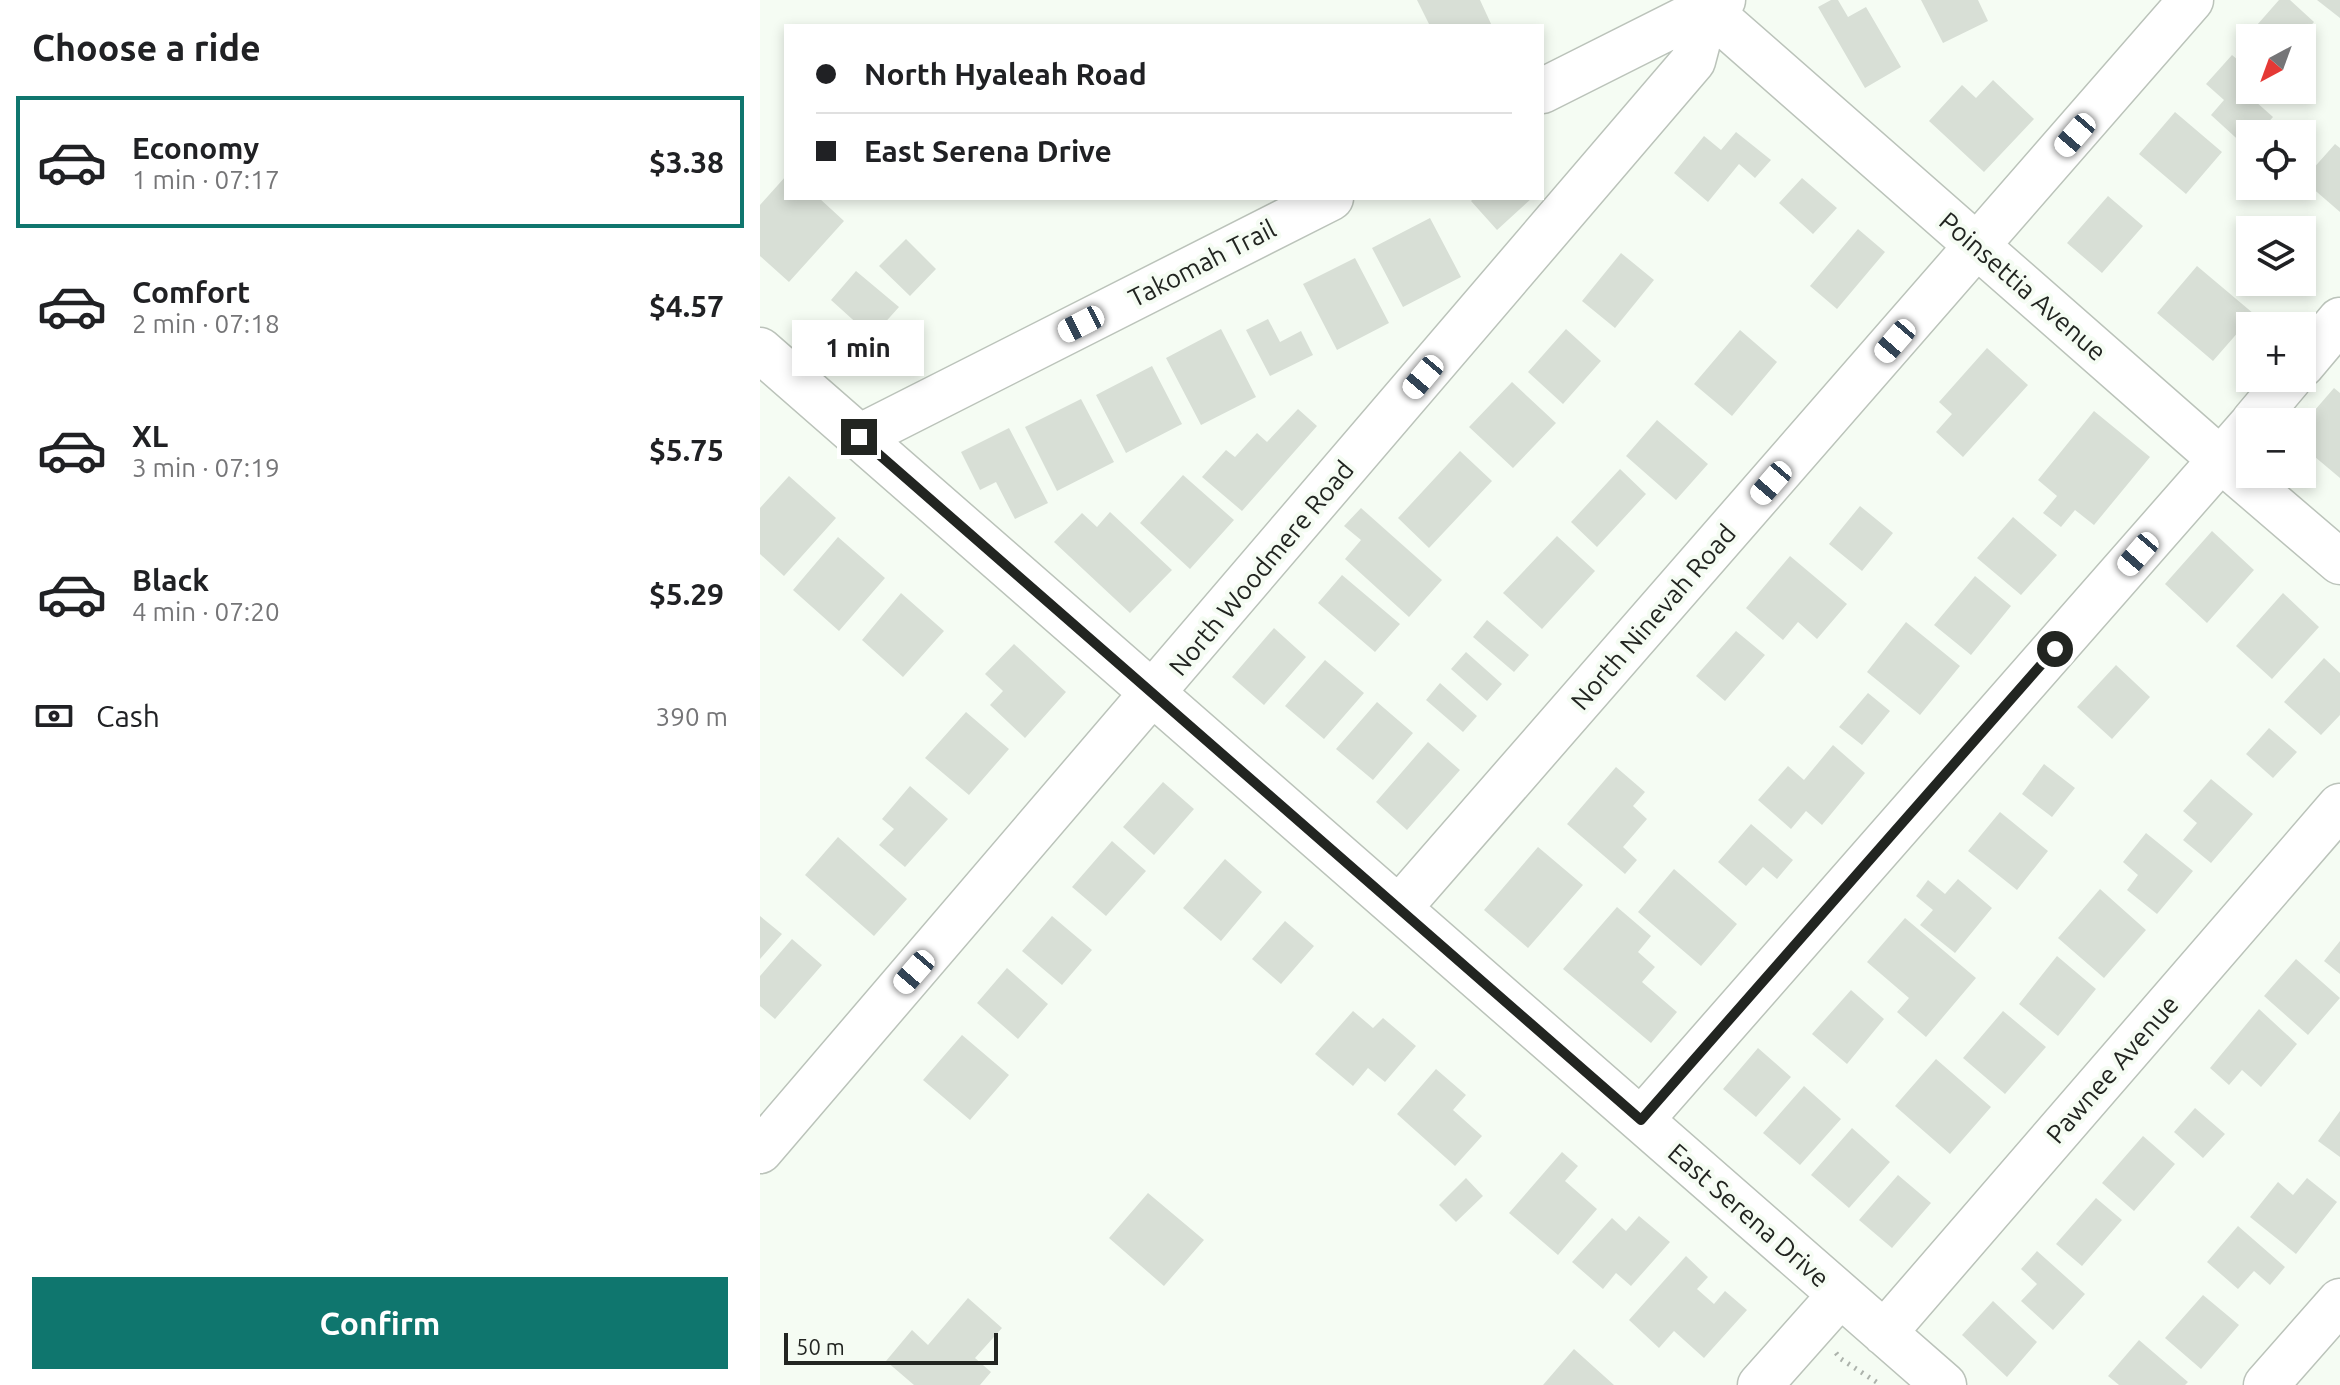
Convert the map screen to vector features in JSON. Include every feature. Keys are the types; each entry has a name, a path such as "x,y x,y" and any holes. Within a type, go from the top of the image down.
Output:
{"street":[{"name":"North Ninevah Road","path":"1399,908 2191,0"},
{"name":"Poinsettia Avenue","path":"1709,3 1978,247 2340,562"},
{"path":"1544,90 1709,3"},
{"name":"North Woodmere Road","path":"760,1151 1693,61 1709,3"},
{"name":"Takomah Trail","path":"859,437 1327,200"},
{"path":"2316,348 2340,320"},
{"name":"East Serena Drive","path":"760,350 1944,1385"},
{"path":"2265,408 2278,392"},
{"path":"1641,1120 2236,443"},
{"name":"Pawnee Avenue","path":"1884,1333 2340,806"},
{"path":"1760,1385 1840,1295"},
{"path":"2266,1385 2340,1301"}],"path":[{"path":"1830,1346 1841,1359 1881,1385"}],"building":[{"path":"1417,0 1480,0 1491,24 1429,24"},
{"path":"1838,0 1848,17 1866,7 1901,67 1865,88 1818,7"},
{"path":"1921,0 1978,0 1988,21 1943,43"},
{"path":"2279,0 2290,0 2314,22 2312,24 2258,24"},
{"path":"2317,0 2340,0 2340,18"},
{"path":"2232,55 2236,58 2236,104 2258,104 2273,117 2270,120 2236,120 2236,138 2211,115 2224,100 2206,84"},
{"path":"1993,80 2034,119 1984,172 1929,121 1962,85 1976,98"},
{"path":"2175,112 2222,152 2186,194 2139,154"},
{"path":"1736,132 1771,160 1755,178 1739,164 1708,202 1674,173 1704,136 1721,150"},
{"path":"2335,144 2340,148 2340,212 2316,191 2316,165"},
{"path":"784,178 784,200 821,200 844,221 789,282 760,256 760,205"},
{"path":"1802,178 1837,208 1813,234 1779,203"},
{"path":"2108,196 2143,226 2102,273 2067,243"},
{"path":"1472,200 1530,200 1497,230"},
{"path":"1430,218 1461,277 1403,307 1372,248"},
{"path":"1858,229 1885,252 1837,309 1810,286"},
{"path":"906,239 936,269 910,296 879,266"},
{"path":"1621,253 1654,280 1615,328 1582,301"},
{"path":"1355,258 1389,323 1337,350 1303,284"},
{"path":"2197,266 2252,312 2236,312 2236,335 2213,361 2157,313"},
{"path":"856,271 899,307 872,337 831,300"},
{"path":"1268,319 1280,342 1301,331 1313,355 1270,376 1246,330"},
{"path":"1221,329 1256,397 1201,425 1166,358"},
{"path":"1566,329 1601,361 1563,404 1528,372"},
{"path":"1740,330 1777,362 1732,416 1694,384"},
{"path":"1987,348 2028,385 1963,457 1936,432 1952,414 1939,402"},
{"path":"1152,366 1182,424 1126,453 1096,395"},
{"path":"1512,382 1556,423 1513,468 1469,427"},
{"path":"2334,388 2340,393 2340,478 2316,458 2316,409"},
{"path":"1081,399 1114,462 1057,491 1025,427"},
{"path":"1298,409 1317,426 1242,511 1202,477 1226,450 1235,457 1257,433 1267,442"},
{"path":"2094,411 2150,457 2094,525 2075,510 2061,527 2043,513 2057,496 2038,480"},
{"path":"1657,420 1708,464 1676,500 1626,456"},
{"path":"1009,428 1048,503 1015,519 996,482 980,490 961,452"},
{"path":"1460,451 1492,481 1429,548 1398,518"},
{"path":"1620,469 1646,494 1597,547 1571,522"},
{"path":"1183,475 1234,520 1190,569 1140,523"},
{"path":"789,476 836,518 784,576 760,554 760,508"},
{"path":"1860,506 1893,533 1862,571 1829,544"},
{"path":"1361,508 1442,580 1409,617 1345,559 1361,540 1344,526"},
{"path":"1110,512 1172,570 1130,613 1054,542 1082,513 1097,527"},
{"path":"2013,517 2057,555 2021,595 1977,558"},
{"path":"2212,531 2254,570 2207,623 2165,584"},
{"path":"1557,536 1595,571 1542,629 1503,593"},
{"path":"838,537 885,578 839,631 793,590"},
{"path":"1790,556 1847,604 1817,639 1798,622 1783,640 1746,608"},
{"path":"1342,575 1400,624 1375,652 1318,603"},
{"path":"1975,576 2011,606 1971,655 1934,625"},
{"path":"901,593 944,631 903,677 862,640"},
{"path":"2283,593 2319,627 2272,679 2236,646"},
{"path":"1487,620 1529,655 1514,672 1473,637"},
{"path":"1906,622 1960,666 1920,715 1867,672"},
{"path":"1274,628 1306,657 1264,705 1232,677"},
{"path":"1736,631 1765,655 1725,701 1696,676"},
{"path":"1014,644 1066,692 1025,738 990,705 1003,691 985,674"},
{"path":"1466,652 1502,684 1487,701 1451,669"},
{"path":"2324,658 2340,673 2340,715 2321,735 2284,702"},
{"path":"1325,660 1364,693 1324,739 1285,706"},
{"path":"2116,665 2150,697 2112,739 2077,707"},
{"path":"1440,683 1477,716 1463,732 1426,700"},
{"path":"1868,693 1890,711 1862,745 1839,727"},
{"path":"1377,702 1413,733 1373,780 1336,749"},
{"path":"966,712 1009,749 969,795 925,758"},
{"path":"2269,728 2297,752 2273,778 2246,754"},
{"path":"1428,742 1460,770 1407,830 1376,802"},
{"path":"1833,745 1865,773 1822,825 1806,811 1791,829 1758,800 1788,766 1804,780"},
{"path":"2044,764 2075,788 2052,817 2022,794"},
{"path":"1616,767 1645,792 1633,806 1647,819 1623,847 1637,860 1625,874 1567,824"},
{"path":"2211,779 2253,814 2211,863 2183,840 2197,823 2183,811"},
{"path":"1163,782 1194,809 1154,855 1123,827"},
{"path":"910,786 948,819 905,867 879,845 894,829 882,819"},
{"path":"2000,812 2048,851 2017,890 1968,851"},
{"path":"1751,824 1793,860 1777,879 1763,867 1746,886 1718,862"},
{"path":"2146,833 2193,871 2157,914 2127,890 2138,875 2123,862"},
{"path":"838,837 907,899 874,936 805,875"},
{"path":"1112,841 1146,871 1106,916 1072,887"},
{"path":"1538,847 1583,885 1528,948 1484,910"},
{"path":"1225,859 1262,892 1221,941 1183,908"},
{"path":"1674,869 1737,924 1701,966 1638,912"},
{"path":"1958,879 1992,908 1955,953 1920,925 1933,910 1916,896 1928,880 1945,894"},
{"path":"2100,889 2146,930 2104,978 2058,938"},
{"path":"1617,907 1651,936 1638,952 1655,967 1642,982 1677,1012 1651,1043 1563,969"},
{"path":"760,916 782,934 760,959"},
{"path":"1052,916 1092,950 1062,985 1022,951"},
{"path":"1905,918 1976,978 1926,1037 1897,1012 1909,998 1867,962"},
{"path":"1285,921 1314,946 1281,984 1252,959"},
{"path":"792,939 822,965 775,1019 760,1006 760,976"},
{"path":"2340,941 2340,974 2324,961"},
{"path":"2057,956 2096,989 2058,1036 2019,1004"},
{"path":"2296,959 2340,998 2308,1035 2264,996"},
{"path":"1007,968 1048,1004 1018,1039 977,1003"},
{"path":"1851,990 1884,1019 1847,1064 1812,1034"},
{"path":"2259,1009 2297,1044 2261,1087 2242,1070 2229,1085 2210,1068"},
{"path":"1353,1011 1373,1028 1383,1018 1416,1046 1385,1082 1368,1068 1353,1086 1315,1054"},
{"path":"2003,1011 2046,1047 2005,1094 1963,1058"},
{"path":"962,1035 1009,1075 970,1120 923,1080"},
{"path":"1758,1048 1791,1077 1756,1117 1723,1089"},
{"path":"1936,1059 1991,1107 1950,1154 1895,1106"},
{"path":"1436,1069 1466,1095 1453,1110 1482,1136 1455,1166 1397,1114"},
{"path":"1804,1086 1841,1119 1800,1165 1763,1133"},
{"path":"2195,1108 2225,1134 2203,1158 2174,1132"},
{"path":"2340,1111 2340,1157 2318,1141"},
{"path":"1852,1128 1890,1162 1849,1208 1811,1175"},
{"path":"2143,1136 2175,1164 2134,1211 2102,1183"},
{"path":"1562,1152 1578,1166 1565,1181 1597,1209 1558,1255 1509,1213"},
{"path":"1898,1175 1931,1203 1892,1248 1859,1220"},
{"path":"1466,1178 1483,1196 1456,1222 1439,1205"},
{"path":"2307,1178 2337,1202 2296,1254 2250,1217 2278,1182 2293,1195"},
{"path":"1148,1193 1204,1240 1164,1286 1109,1238"},
{"path":"2096,1198 2122,1220 2082,1266 2056,1244"},
{"path":"1639,1216 1670,1242 1631,1286 1616,1273 1603,1289 1572,1262 1612,1218 1626,1231"},
{"path":"2238,1226 2285,1267 2270,1285 2254,1271 2238,1289 2207,1262"},
{"path":"2037,1251 2085,1294 2053,1330 2021,1301 2037,1284 2021,1269"},
{"path":"1686,1256 1708,1277 1697,1289 1714,1304 1725,1291 1747,1310 1704,1358 1674,1331 1659,1348 1629,1320"},
{"path":"2203,1295 2239,1325 2201,1369 2165,1338"},
{"path":"968,1298 1002,1328 975,1358 991,1372 980,1385 914,1385 886,1361 912,1330 928,1345"},
{"path":"1993,1301 2037,1342 2007,1377 1962,1335"},
{"path":"2139,1340 2188,1382 2185,1385 2119,1385 2108,1376"},
{"path":"1574,1349 1614,1385 1543,1385"}],"route":[{"path":"859,437 1641,1120 2055,649"}]}
